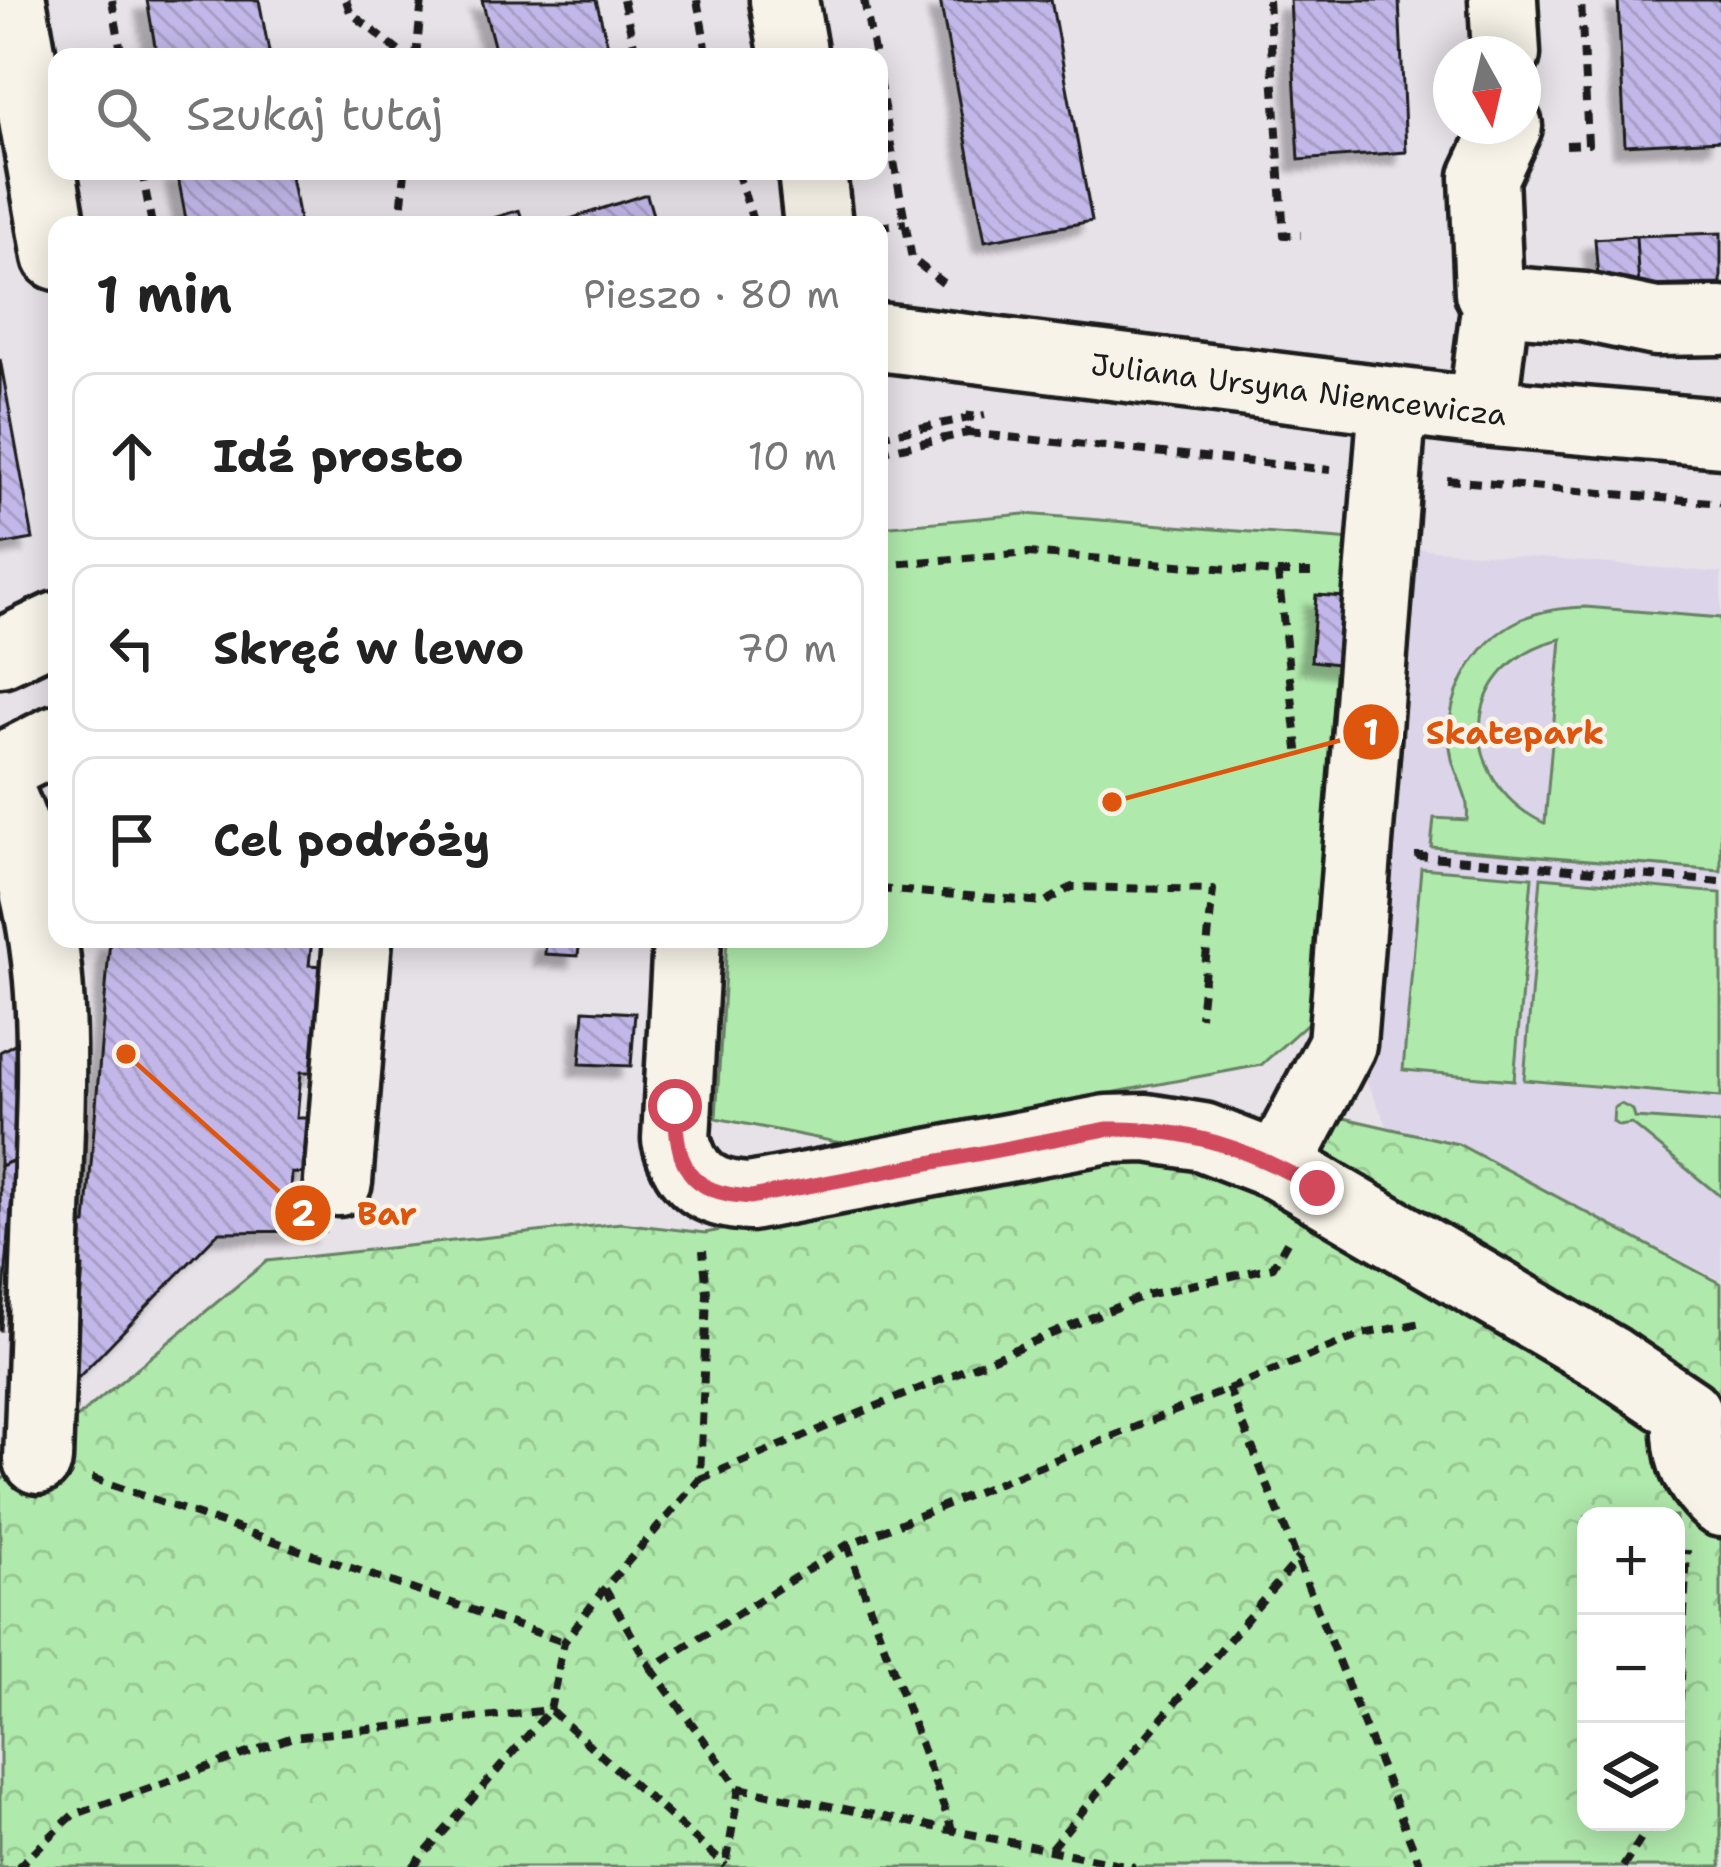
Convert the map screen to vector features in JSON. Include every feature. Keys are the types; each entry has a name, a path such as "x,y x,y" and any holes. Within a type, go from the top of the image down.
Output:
{"street":[{"path":"12,0 50,216"},
{"path":"784,0 792,48"},
{"path":"1504,0 1505,36"},
{"path":"1482,412 1496,301 1489,292 1484,177 1500,144"},
{"path":"813,180 817,216"},
{"path":"1496,301 1584,307 1656,322 1721,321"},
{"name":"Juliana Ursyna Niemcewicza","path":"888,338 1482,412 1721,434"},
{"path":"1297,1177 1342,1044 1393,401"},
{"path":"0,653 48,630"},
{"path":"0,768 48,744"},
{"path":"0,790 27,856 21,927 53,1046 38,1460"},
{"path":"338,1182 357,948"},
{"path":"687,948 676,1139 682,1163 697,1183 722,1196 751,1197 1107,1129 1203,1137 1297,1177 1610,1360 1704,1392 1685,1445 1709,1490"}],"path":[{"path":"112,0 120,48"},
{"path":"346,0 350,12 395,48"},
{"path":"417,48 422,0"},
{"path":"623,0 635,48"},
{"path":"697,0 706,48"},
{"path":"864,0 872,48"},
{"path":"1268,0 1284,236 1301,235"},
{"path":"888,128 912,259 948,286"},
{"path":"144,180 150,216"},
{"path":"401,216 405,180"},
{"path":"740,180 751,216"},
{"path":"888,226 906,223"},
{"path":"888,450 968,434 972,400"},
{"path":"888,564 1029,553 1278,573 1301,782"},
{"path":"1420,843 1419,856 1721,882"},
{"path":"888,890 1045,902 1072,887 1213,890 1200,1017"},
{"path":"413,1867 550,1710 564,1642 700,1478 1146,1295 1273,1267 1297,1177"},
{"path":"697,1183 707,1293 700,1478"},
{"path":"651,1667 848,1545 1363,1334 1429,1322"},
{"path":"1228,1387 1421,1867"},
{"path":"38,1460 564,1642"},
{"path":"1679,1723 1688,1504 1709,1490"},
{"path":"848,1545 953,1834"},
{"path":"1050,1849 1300,1557"},
{"path":"604,1589 651,1667 739,1788 1135,1867"},
{"path":"18,1867 73,1815 293,1737 550,1710 726,1866"},
{"path":"726,1866 739,1788"},
{"path":"1623,1867 1646,1831"}],"shaded area":[{"path":"1398,547 1721,573 1721,1281 1449,1139 1388,1127 1358,1063"}],"green space":[{"path":"1025,514 1365,541 1363,567 1345,566 1342,597 1355,666 1312,1019 1261,1065 841,1143 716,1118 726,948 888,948 888,526"},
{"path":"1585,607 1721,618 1721,871 1431,847 1434,818 1467,820 1467,803 1449,738 1455,697 1474,659 1522,619","holes":["1561,639 1545,823 1514,803 1494,779 1483,752 1480,723 1487,696 1503,671 1528,652"]},
{"path":"1421,868 1532,877 1514,1080 1403,1070"},
{"path":"1541,877 1721,893 1721,1097 1524,1080"},
{"path":"1621,1104 1633,1110 1635,1118 1721,1124 1721,1197 1632,1124 1613,1122 1614,1108"},
{"path":"1331,1115 1458,1144 1721,1284 1721,1867 0,1867 0,1481 267,1261 621,1223 705,1233"}],"building":[{"path":"147,0 259,0 268,48 155,48"},
{"path":"482,0 596,0 609,48 495,48"},
{"path":"940,0 1051,0 1092,221 985,241"},
{"path":"1290,0 1399,0 1406,152 1299,160"},
{"path":"1618,0 1721,0 1721,140 1625,145"},
{"path":"179,180 292,180 298,216 185,216"},
{"path":"647,195 653,216 579,216"},
{"path":"1721,233 1721,284 1639,286 1634,236"},
{"path":"1636,236 1639,290 1599,292 1595,239"},
{"path":"0,359 33,539 0,545"},
{"path":"1316,595 1361,598 1355,666 1311,661"},
{"path":"109,948 311,948 309,965 325,966 316,1072 301,1072 297,1118 313,1118 308,1174 292,1173 291,1193 328,1196 325,1231 219,1232 74,1382 83,1267 75,1265 78,1225 86,1224"},
{"path":"545,948 579,948 578,956 545,954"},
{"path":"584,1010 635,1013 631,1066 580,1064"},
{"path":"18,1042 22,1055 15,1160 0,1166 0,1052"},
{"path":"15,1160 1,1330 0,1330 0,1166"}],"place":[{"name":"Skatepark","path":"1112,802"},
{"name":"Bar","path":"126,1054"}],"route":[{"path":"675,1106 682,1163 697,1183 722,1196 751,1197 1107,1129 1147,1128 1203,1137 1278,1166 1317,1188"}]}
